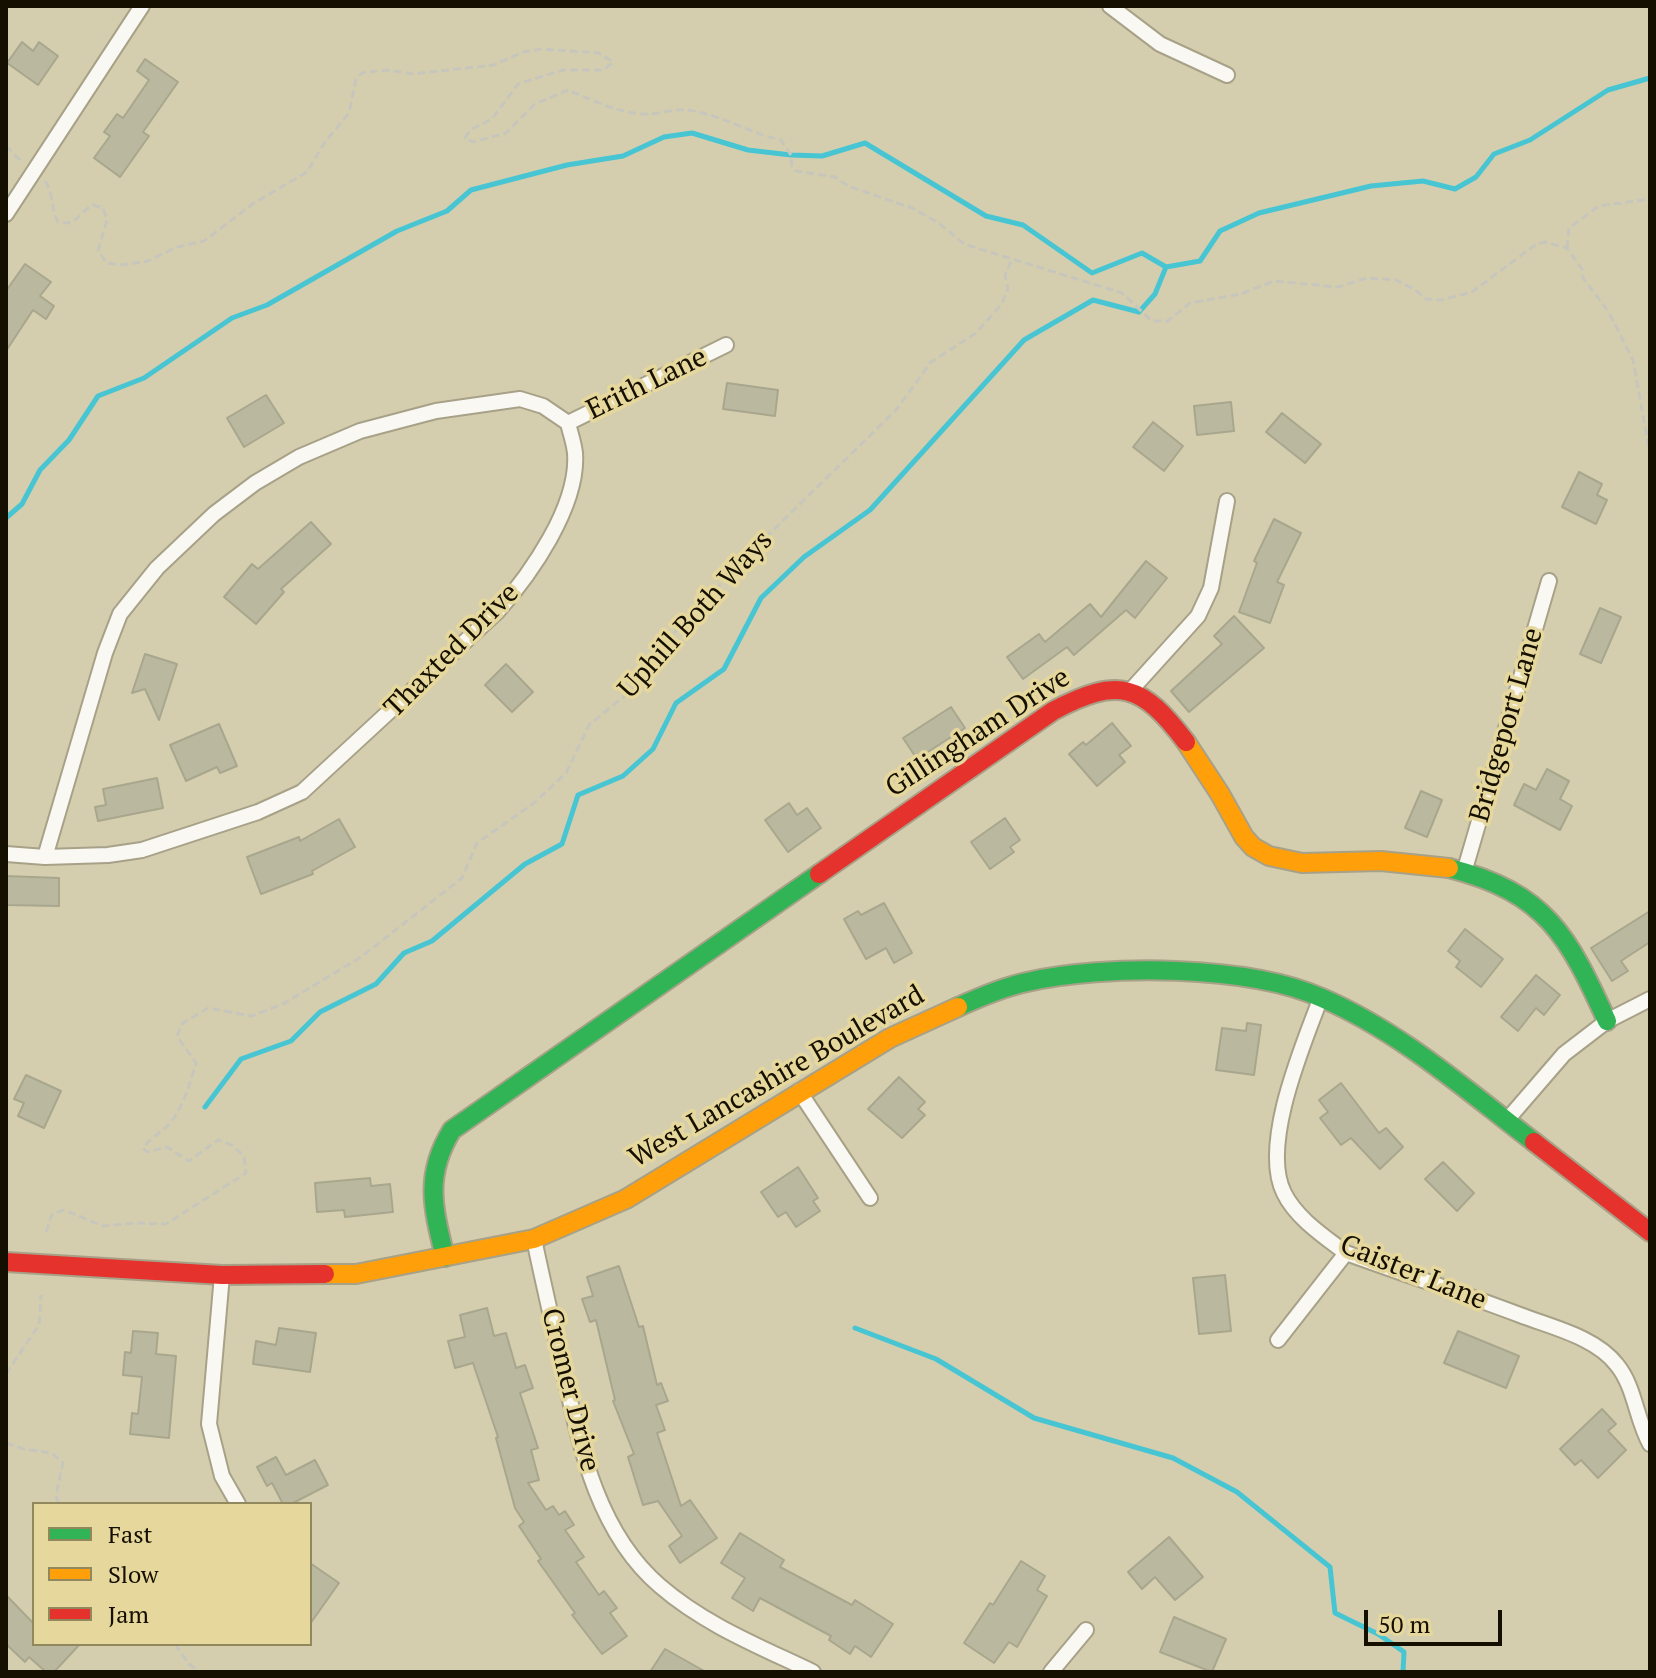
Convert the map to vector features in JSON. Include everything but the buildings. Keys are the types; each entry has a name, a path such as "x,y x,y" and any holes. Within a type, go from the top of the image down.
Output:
{"main road":[{"path":"1131,690 1161,712 1184,739 1205,769 1245,840 1259,851 1275,859 1298,863 1406,861 1465,869 1524,899 1552,923 1573,951 1607,1021"},
{"name":"Gillingham Drive","path":"445,1257 432,1196 433,1171 439,1147 452,1130 1053,711 1093,691 1131,690"},
{"name":"West Lancashire Boulevard","path":"6,1262 222,1275 356,1274 534,1239 626,1199 799,1091 890,1038 952,1008 1037,979 1104,971 1179,970 1263,981 1321,997 1405,1043 1650,1232"}],"street":[{"path":"6,214 142,6"},
{"path":"1110,6 1160,44 1227,75"},
{"name":"Erith Lane","path":"568,423 726,345"},
{"path":"45,857 105,653 120,614 157,568 214,514 255,483 299,457 360,431 421,415 520,399 543,406 568,423"},
{"name":"Thaxted Drive","path":"6,854 45,857 108,855 142,850 258,812 302,792 497,612 520,586 559,519 573,478 575,453 568,423"},
{"path":"1131,690 1198,616 1211,588 1227,501"},
{"name":"Bridgeport Lane","path":"1465,869 1549,581"},
{"name":"Caister Lane","path":"1321,997 1289,1083 1278,1142 1278,1175 1284,1194 1298,1212 1346,1253 1561,1331 1608,1354 1620,1367 1650,1444"},
{"path":"1507,1120 1564,1054 1607,1021 1650,999"},
{"path":"799,1091 870,1198"},
{"name":"Cromer Drive","path":"534,1239 583,1458 611,1525 659,1585 689,1608 722,1628 813,1672"},
{"path":"1278,1340 1346,1253"},
{"path":"222,1275 209,1424 222,1476 237,1502"},
{"path":"1051,1672 1086,1630"}],"path":[{"path":"43,179 49,188 58,222 68,225 76,222 86,208 93,205 103,208 107,220 98,251 107,263 122,265 148,261 177,247 204,241 254,203 307,172 325,142 349,113 354,85 362,73 387,70 412,74 494,65 523,52 541,49 599,53 613,62 604,70 563,70 518,84 492,119 470,130 465,138 473,142 506,133 535,104 568,90 618,109 645,114 685,109 781,140 791,155 796,171 835,177 848,186 912,208 939,223 964,244 1122,293 1152,321 1168,321 1190,303 1241,294 1274,281 1338,287 1367,278 1396,280 1426,299 1441,300 1472,292 1535,245 1545,242 1567,248 1582,269 1583,278 1608,311 1633,360 1650,454"},
{"path":"6,146 24,166"},
{"path":"1567,248 1569,228 1599,206 1650,199"},
{"name":"Uphill Both Ways","path":"46,1232 52,1214 64,1210 103,1226 166,1224 246,1173 244,1156 232,1145 218,1140 189,1161 167,1147 147,1152 143,1148 150,1138 170,1124 188,1089 196,1063 177,1036 183,1023 208,1008 251,1016 283,1004 361,957 462,878 477,843 534,803 566,773 589,725 643,681 675,632 752,551 896,410 931,362 976,333 1001,305 1008,289 1005,275 1012,259"},
{"path":"6,1374 39,1325 41,1295"},
{"path":"6,1443 52,1453 63,1463 56,1496 58,1502"},
{"path":"176,1646 199,1672"}],"waterway":[{"path":"205,1107 241,1059 291,1041 320,1012 376,984 404,953 432,941 525,864 562,844 578,795 623,776 653,749 676,703 724,669 761,598 804,557 870,510 1024,340 1093,300 1139,312 1155,294 1166,267 1200,261 1220,231 1259,213 1371,186 1423,181 1455,189 1476,177 1494,154 1530,140 1608,90 1650,78"},
{"path":"6,518 22,504 40,470 69,440 98,396 144,378 232,318 267,305 397,231 447,211 471,190 567,165 623,156 664,137 692,133 748,150 822,156 865,143 986,216 1023,225 1092,273 1142,253 1166,267"},
{"path":"855,1328 936,1359 1034,1418 1173,1458 1237,1492 1330,1567 1335,1613 1378,1634 1404,1652 1403,1672"}],"traffic: fast":[{"path":"1449,868 1510,890 1550,922 1580,965 1607,1021"},
{"path":"445,1257 437,1223 434,1177 443,1146 452,1130 819,874"},
{"path":"958,1007 1018,984 1096,972 1135,970 1217,974 1291,987 1351,1012 1406,1045 1534,1142"}],"traffic: slow":[{"path":"1186,742 1244,837 1253,847 1269,856 1302,863 1381,861 1449,868"},
{"path":"325,1274 356,1274 534,1239 626,1199 890,1038 958,1007"}],"traffic: jam":[{"path":"819,874 1053,711 1095,693 1112,690 1142,697 1186,742"},
{"path":"1534,1142 1650,1232"},
{"path":"6,1262 222,1275 325,1274"}]}
